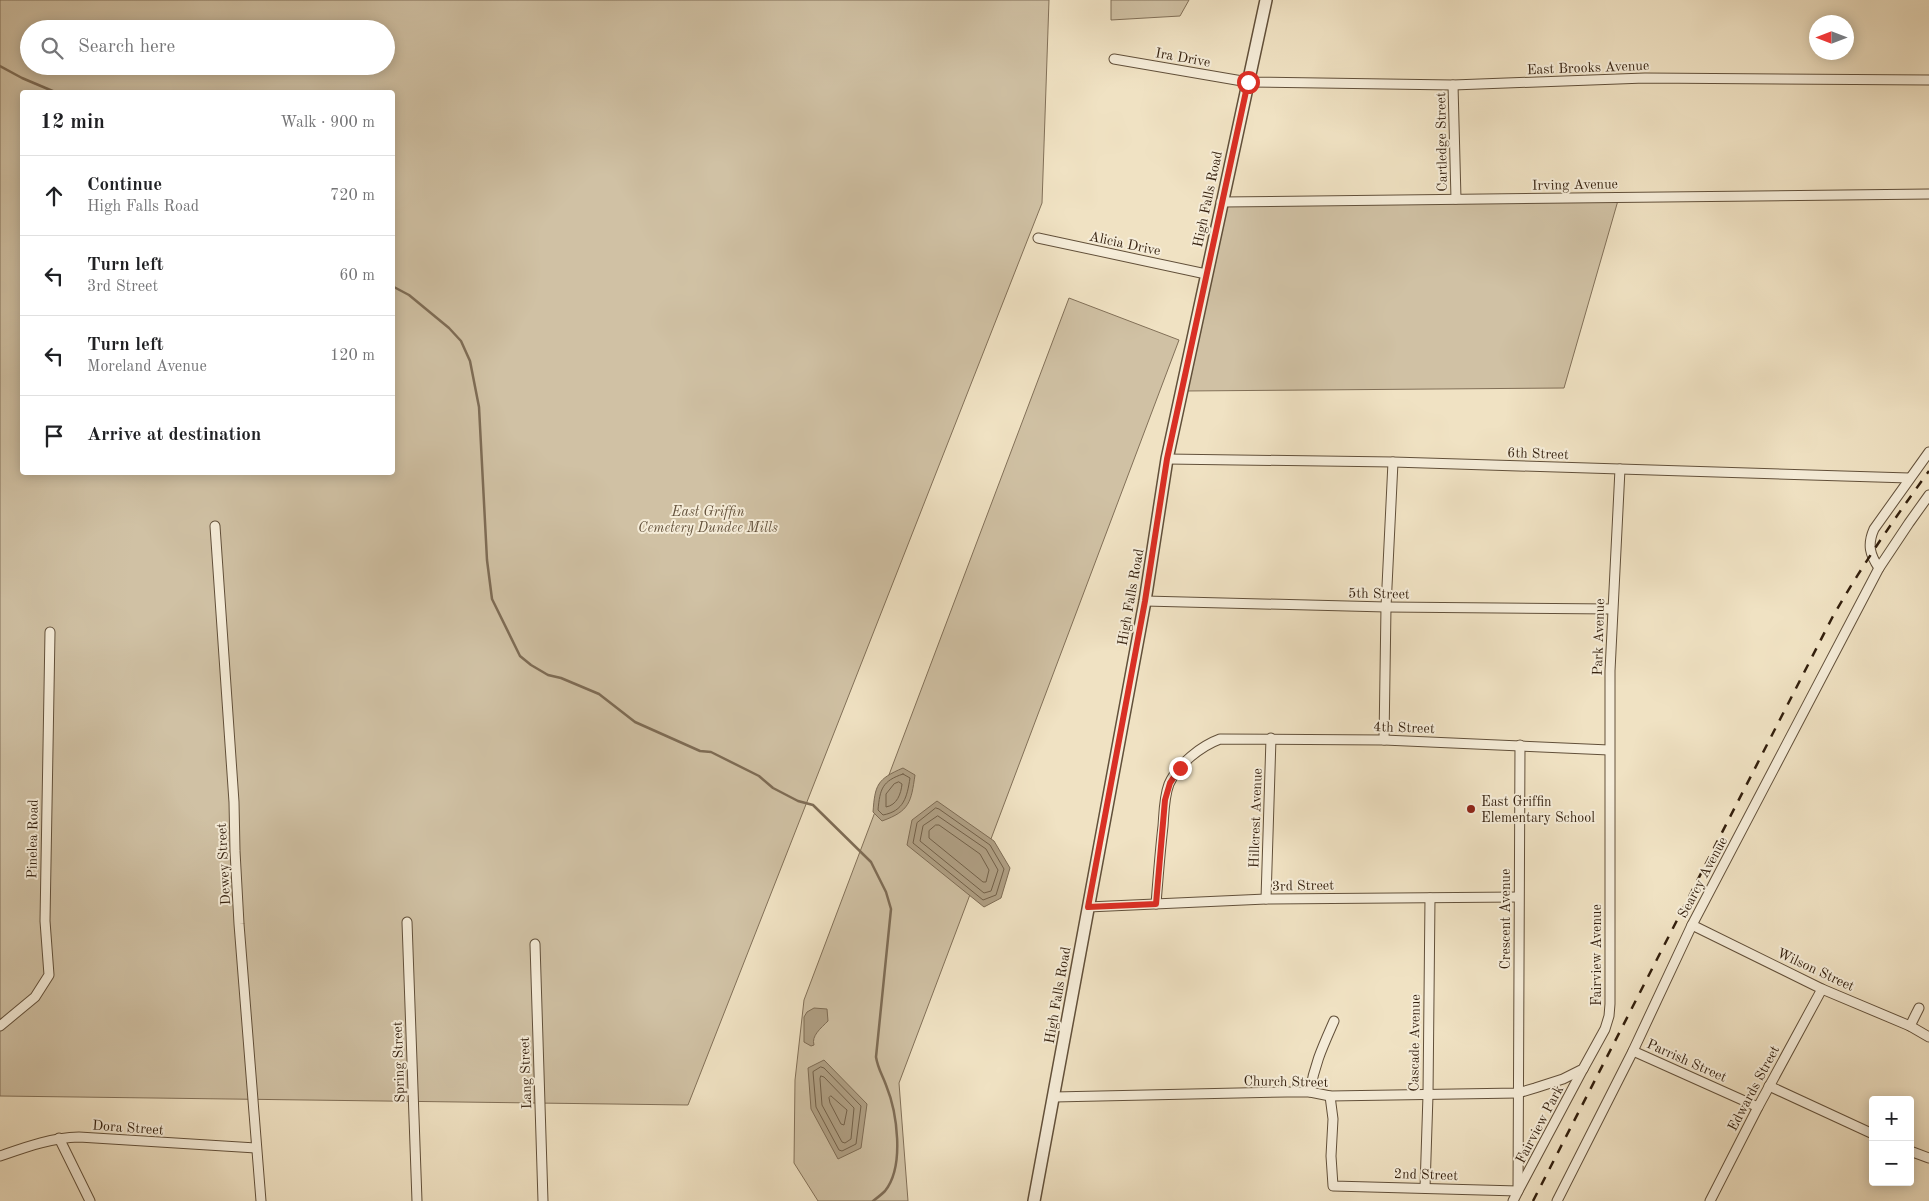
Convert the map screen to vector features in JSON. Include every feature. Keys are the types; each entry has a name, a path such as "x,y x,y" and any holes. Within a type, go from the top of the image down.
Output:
{"street":[{"name":"High Falls Road","path":"1034,1201 1145,601 1167,459 1266,0"},
{"name":"Ira Drive","path":"1114,59 1248,82"},
{"name":"East Brooks Avenue","path":"1248,82 1454,85 1645,78 1929,80"},
{"name":"Cartledge Street","path":"1454,85 1456,199"},
{"name":"Irving Avenue","path":"1221,202 1929,194"},
{"name":"Alicia Drive","path":"1038,238 1206,274"},
{"path":"1879,568 1872,559 1869,540 1874,529 1929,452"},
{"name":"6th Street","path":"1167,459 1393,462 1909,478"},
{"path":"1384,740 1386,607 1393,462"},
{"name":"Park Avenue","path":"1609,807 1612,609 1620,469"},
{"name":"Searcy Avenue","path":"1557,1201 1633,1050 1692,925 1879,568 1908,523 1929,495"},
{"name":"Dewey Street","path":"215,526 234,802 239,924 261,1201"},
{"name":"5th Street","path":"1145,601 1386,607 1612,609"},
{"name":"Pinelea Road","path":"0,1026 35,997 49,974 45,913 50,632"},
{"name":"4th Street","path":"1156,904 1165,800 1170,783 1180,768 1206,744 1220,738 1384,740 1610,750"},
{"name":"Hillcrest Avenue","path":"1266,899 1271,738"},
{"name":"Crescent Avenue","path":"1518,1094 1520,745"},
{"name":"Fairview Avenue","path":"1584,1069 1605,1029 1609,1016 1609,807"},
{"name":"3rd Street","path":"1088,907 1266,899 1518,897"},
{"name":"Cascade Avenue","path":"1424,1188 1428,1095 1430,898"},
{"name":"Spring Street","path":"407,922 417,1201"},
{"name":"Wilson Street","path":"1692,925 1822,989 1910,1026 1929,1038"},
{"name":"Lang Street","path":"535,944 543,1201"},
{"name":"Edwards Street","path":"1710,1201 1822,989"},
{"path":"1910,1026 1919,1008"},
{"path":"1310,1092 1315,1066 1334,1021"},
{"name":"Parrish Street","path":"1633,1050 1758,1107"},
{"path":"1513,1201 1518,1191 1518,1094 1563,1079 1584,1069"},
{"name":"Fairview Park","path":"1518,1191 1584,1069"},
{"path":"1770,1086 1869,1132"},
{"name":"Church Street","path":"1054,1096 1310,1092 1330,1096 1518,1094"},
{"name":"2nd Street","path":"1330,1096 1333,1119 1331,1156 1333,1186 1518,1191"},
{"path":"58,1138 90,1201"},
{"name":"Dora Street","path":"0,1156 40,1142 58,1138 256,1148"},
{"path":"1914,1152 1929,1158"}],"green space":[{"name":"East Griffin Cemetery Dundee Mills","path":"0,0 1049,0 1042,203 688,1105 0,1096"},
{"path":"1111,0 1189,0 1180,16 1111,20"},
{"path":"1619,197 1564,388 1184,391 1224,203"},
{"path":"1069,298 1179,340 899,1083 908,1201 818,1201 794,1163 795,1080 804,1000"}],"water":[{"path":"903,768 915,775 910,799 904,809 882,821 873,812 877,789 883,780"},
{"path":"937,801 994,841 1010,868 1001,898 984,907 907,845 912,820"},
{"path":"814,1008 827,1009 828,1021 817,1032 813,1042 814,1045 811,1046 804,1042 804,1017 807,1012"},
{"path":"824,1060 867,1104 861,1148 838,1159 811,1109 808,1068"}],"waterway":[{"path":"0,66 50,90"},
{"path":"395,288 409,295 449,328 461,341 470,361 479,407 487,560 492,599 520,656 548,675 561,678 599,694 635,722 700,751 711,752 759,776 773,788 798,801 813,805 871,862 886,892 891,909 876,1057 890,1096 897,1139 895,1168 891,1180 885,1191 873,1201"}],"railway":[{"path":"1533,1201 1832,618 1878,543 1929,471"}],"place":[{"name":"East Griffin Elementary School","path":"1471,809"}],"route":[{"path":"1180,768 1170,783 1165,800 1156,904 1088,907 1145,601 1167,459 1248,82"}]}
